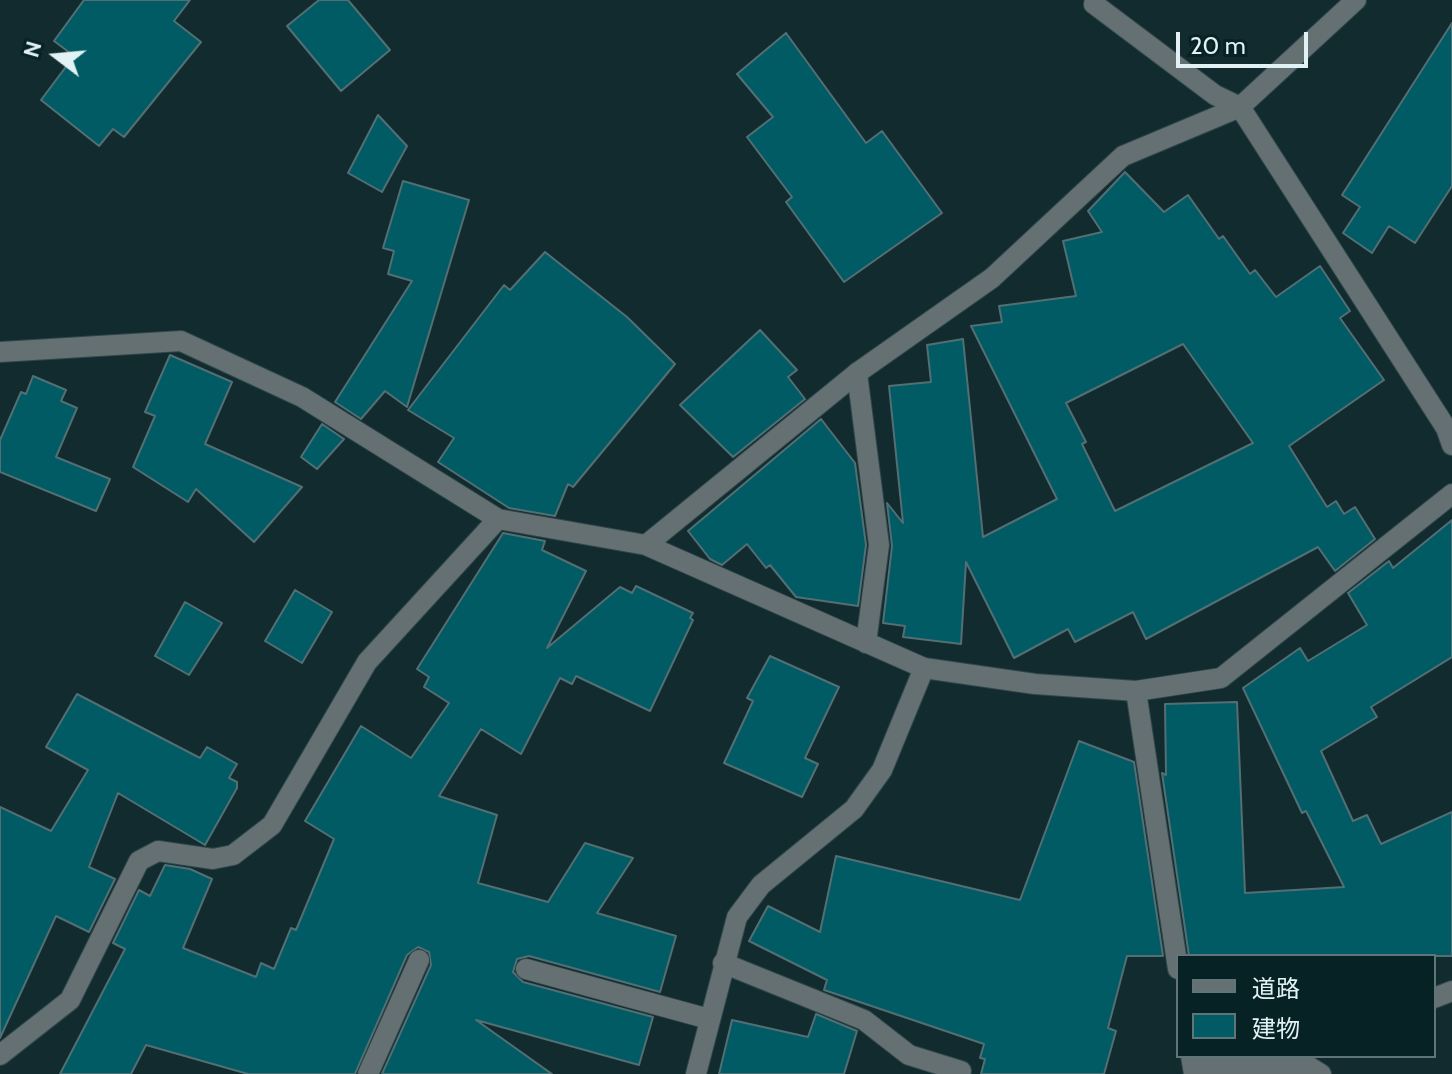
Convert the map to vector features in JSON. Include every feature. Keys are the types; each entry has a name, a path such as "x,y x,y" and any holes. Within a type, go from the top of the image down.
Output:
{"street":[{"path":"1095,0 1094,4 1215,95 1240,107 1446,428 1452,445"},
{"path":"646,545 857,373 992,278 1123,156 1240,107 1356,0"},
{"path":"0,352 181,341 302,397 498,519 646,545 924,668 1035,684 1136,691 1221,678 1452,494"},
{"path":"857,373 879,545 866,643"},
{"path":"0,1055 70,1000 139,861 158,851 213,859 233,855 272,825 367,662 498,519"},
{"path":"696,1074 737,917 761,885 854,809 882,770 924,668"},
{"path":"1136,691 1176,956"},
{"path":"368,1074 419,960"},
{"path":"723,963 864,1020 909,1055 961,1071"},
{"path":"526,969 709,1019"},
{"path":"1192,1065 1322,1067"}],"building":[{"path":"84,0 190,0 174,21 201,42 124,137 113,129 99,146 41,100 74,56 54,41"},
{"path":"319,0 348,0 390,50 341,91 287,26"},
{"path":"1452,23 1452,186 1415,243 1389,226 1372,253 1343,233 1360,207 1342,195"},
{"path":"786,33 866,143 882,131 942,213 844,282 786,202 792,197 747,137 773,117 737,74"},
{"path":"378,115 407,146 382,192 348,173"},
{"path":"1125,172 1164,212 1188,195 1219,239 1223,236 1250,274 1255,270 1276,297 1320,266 1350,311 1340,318 1384,380 1289,446 1327,507 1336,501 1344,514 1355,507 1375,539 1335,571 1318,547 1146,639 1133,612 1075,642 1068,629 1014,658 966,562 961,644 903,637 905,626 883,623 892,546 887,503 903,523 889,386 931,382 927,345 963,339 983,537 1057,499 971,326 1002,322 999,306 1076,296 1063,241 1102,232 1088,211","holes":["1183,344 1253,443 1115,511 1066,403"]},
{"path":"403,181 469,200 407,407 385,391 361,419 335,402 412,281 388,274 394,251 383,248"},
{"path":"545,252 627,317 675,364 573,487 568,484 555,516 509,508 438,462 454,438 408,410 504,285 510,290"},
{"path":"760,330 797,370 788,377 805,399 733,457 680,405"},
{"path":"170,355 232,382 205,444 302,487 254,542 196,489 188,502 133,467 155,416 145,412"},
{"path":"33,376 66,390 61,401 77,408 56,457 110,479 96,511 0,472 0,440 21,392 26,394"},
{"path":"821,419 855,463 866,545 858,606 796,597 770,565 766,568 747,544 722,565 710,559 688,531"},
{"path":"322,424 344,439 317,469 301,457"},
{"path":"1452,520 1452,657 1371,707 1377,717 1321,751 1353,821 1367,815 1381,844 1452,812 1452,956 1189,954 1162,773 1166,775 1165,704 1237,702 1245,893 1344,887 1306,811 1302,813 1243,688 1300,648 1308,661 1367,625 1348,593 1389,561 1393,568"},
{"path":"503,533 545,541 542,550 586,571 547,648 620,587 632,593 636,586 693,613 690,618 693,620 650,711 576,676 572,684 560,678 521,754 481,729 439,796 497,815 478,883 548,902 585,843 633,858 597,913 676,936 660,992 529,956 517,959 513,972 523,982 653,1017 639,1065 476,1020 552,1074 382,1074 431,965 429,952 418,947 407,955 355,1074 248,1074 146,1045 131,1074 60,1074 125,949 113,943 139,890 150,896 165,865 190,869 212,879 183,948 256,977 261,963 274,969 291,928 296,930 334,839 305,821 361,726 411,758 449,703 424,687 429,677 417,669"},
{"path":"295,590 332,612 302,663 265,641"},
{"path":"185,602 222,623 189,675 155,656"},
{"path":"770,656 839,687 805,758 818,764 802,797 724,763 753,701 747,698"},
{"path":"77,694 200,758 207,747 237,764 229,778 237,782 237,788 205,845 118,793 89,867 115,879 89,932 56,916 0,1038 0,807 51,831 88,770 46,747"},
{"path":"1079,741 1134,762 1163,956 1127,956 1108,1028 1116,1031 1104,1074 981,1074 985,1059 980,1058 984,1044 824,990 827,980 749,941 768,906 820,932 836,856 1020,900"},
{"path":"816,1014 857,1031 844,1074 719,1074 732,1020 808,1037"}]}
